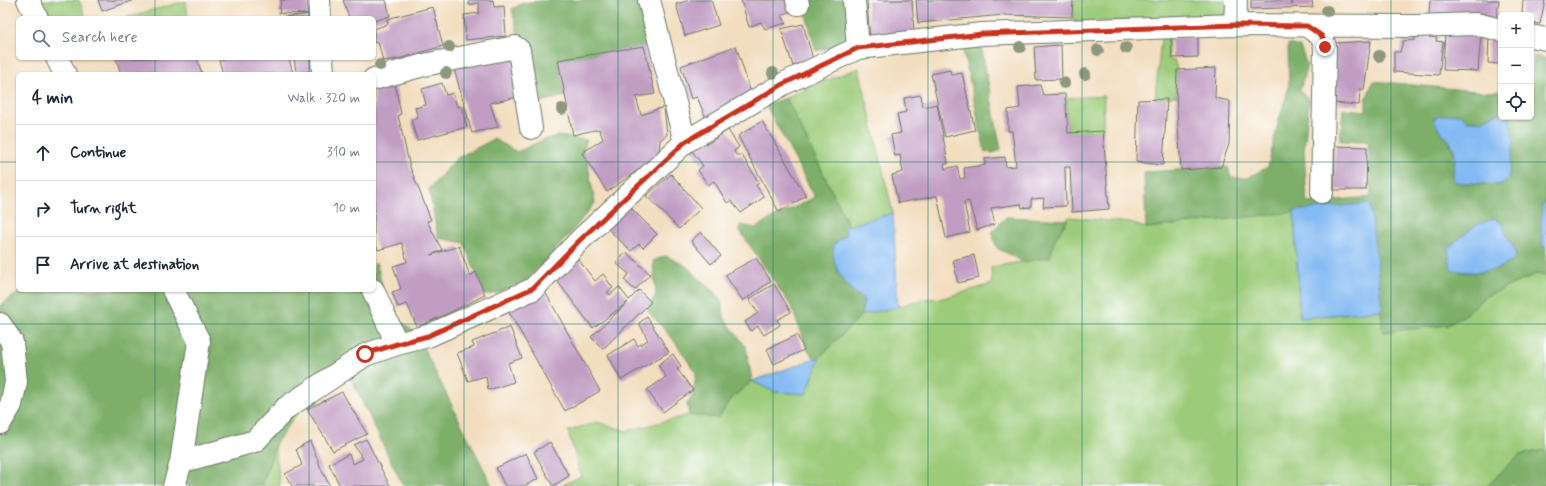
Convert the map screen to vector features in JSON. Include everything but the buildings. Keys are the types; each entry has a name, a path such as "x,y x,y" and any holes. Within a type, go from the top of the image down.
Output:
{"street":[{"path":"28,0 37,16"},
{"path":"319,0 320,16"},
{"path":"649,0 685,142"},
{"path":"854,0 858,48"},
{"path":"1236,0 1236,25"},
{"path":"181,462 255,441 292,403 365,354 428,336 533,288 580,240 685,142 783,84 858,48 982,34 1236,25 1307,26 1476,24 1498,29"},
{"path":"1307,26 1322,36 1325,47 1322,192"},
{"path":"1534,37 1546,39"},
{"path":"376,78 424,65 515,47 519,50 531,128"},
{"path":"59,60 65,72"},
{"path":"322,60 323,72"},
{"path":"174,292 199,342 181,462 174,486"},
{"path":"374,292 397,344"},
{"path":"0,324 12,342 16,382 11,404 0,423"}],"green space":[{"path":"41,0 79,0 85,16 50,16"},
{"path":"549,0 641,0 651,45 558,60 566,96 535,103 512,9 523,3"},
{"path":"802,0 847,0 849,44 816,51"},
{"path":"1073,0 1230,0 1224,18 1075,22 1072,17"},
{"path":"186,1 188,16 131,16"},
{"path":"1169,37 1168,59 1175,61 1177,70 1176,96 1155,99 1161,38"},
{"path":"1288,44 1300,47 1307,65 1300,90 1309,100 1304,150 1307,203 1371,197 1368,141 1340,141 1343,109 1366,111 1366,100 1373,81 1486,92 1498,91 1498,114 1492,115 1482,121 1468,121 1437,127 1454,151 1454,182 1501,185 1508,120 1534,120 1534,56 1546,58 1546,203 1542,205 1542,244 1546,248 1546,276 1536,274 1484,297 1468,313 1448,325 1383,332 1370,204 1146,228 1144,172 1228,167 1231,178 1247,178 1268,167 1278,123 1289,87","holes":["1495,218 1503,224 1505,233 1514,248 1500,268 1475,273 1460,272 1483,223"]},
{"path":"962,45 981,46 1001,150 993,153 985,152"},
{"path":"859,68 893,213 849,226 786,98 803,89"},
{"path":"1104,96 1103,131 1068,133 1066,98"},
{"path":"786,98 849,226 845,228 846,235 834,244 837,268 851,289 864,300 861,315 820,357 815,359 808,350 791,306 740,231 740,225 756,228 815,197 766,105"},
{"path":"558,136 587,140 582,153 587,160 595,203 569,235 528,279 496,293 485,295 464,243 438,238 429,189 457,158 494,139 517,152 543,140"},
{"path":"1294,211 1300,318 1382,310 1383,332 1468,313 1484,297 1536,274 1546,276 1546,450 1519,455 1487,486 561,486 581,476 568,431 597,422 627,431 689,415 718,418 733,397 752,381 775,392 806,394 820,357 861,315 898,307 922,299 943,298 992,284 991,267 1050,257 1054,241 1069,217 1130,223 1146,228"},
{"path":"1006,217 1067,220 1054,241 1050,257 1024,262 997,248 991,232"},
{"path":"666,256 686,266 720,298 725,319 746,347 752,381 733,397 718,418 689,415 687,405 693,394 696,373 673,339 647,310 656,294 653,261"},
{"path":"377,264 388,312 416,333 492,486 403,486 347,370 303,404 275,445 262,486 0,486 0,305 20,292 376,292"},
{"path":"275,445 280,486 262,486"},
{"path":"1546,450 1546,486 1487,486 1519,455"}],"water":[{"path":"1460,114 1468,121 1482,121 1492,115 1498,114 1498,120 1509,120 1514,143 1508,179 1501,185 1454,182 1453,174 1455,156 1453,147 1433,118"},
{"path":"1370,203 1382,310 1300,318 1294,211"},
{"path":"1546,203 1546,248 1542,244 1541,222 1542,205"},
{"path":"893,213 898,307 861,315 864,300 851,289 837,269 833,253 834,244 846,235 845,227"},
{"path":"1495,218 1503,224 1505,233 1514,248 1516,257 1502,266 1485,271 1468,272 1451,269 1448,248 1475,226"},
{"path":"820,357 806,394 775,392 752,381"}],"route":[{"path":"365,354 428,336 533,288 580,240 685,142 783,84 858,48 982,34 1236,25 1307,26 1322,36 1325,47"}]}
